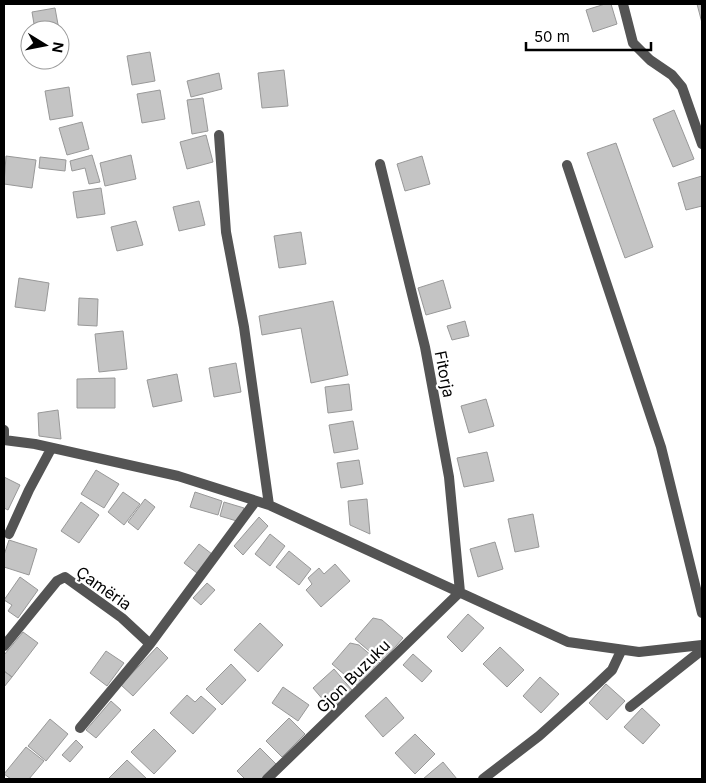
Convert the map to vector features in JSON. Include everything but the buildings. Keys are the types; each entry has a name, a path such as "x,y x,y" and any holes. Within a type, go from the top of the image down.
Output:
{"street":[{"path":"623,4 634,43 650,60 672,75 682,87 702,144"},
{"path":"219,135 226,232 244,327 269,505"},
{"name":"Fitorja","path":"380,164 428,366 449,477 460,592"},
{"path":"567,165 661,447 702,613"},
{"path":"4,430 4,440 35,444 51,449 104,458 178,476 269,505 568,642 621,651 639,652 702,645"},
{"path":"9,534 29,490 51,449"},
{"path":"80,728 150,644 255,502"},
{"name":"Çamëria","path":"4,646 56,581 65,577 122,618 150,644"},
{"name":"Gjon Buzuku","path":"267,779 460,592"},
{"path":"630,707 702,650"},
{"path":"482,779 539,736 595,686 612,670 621,651"}]}
